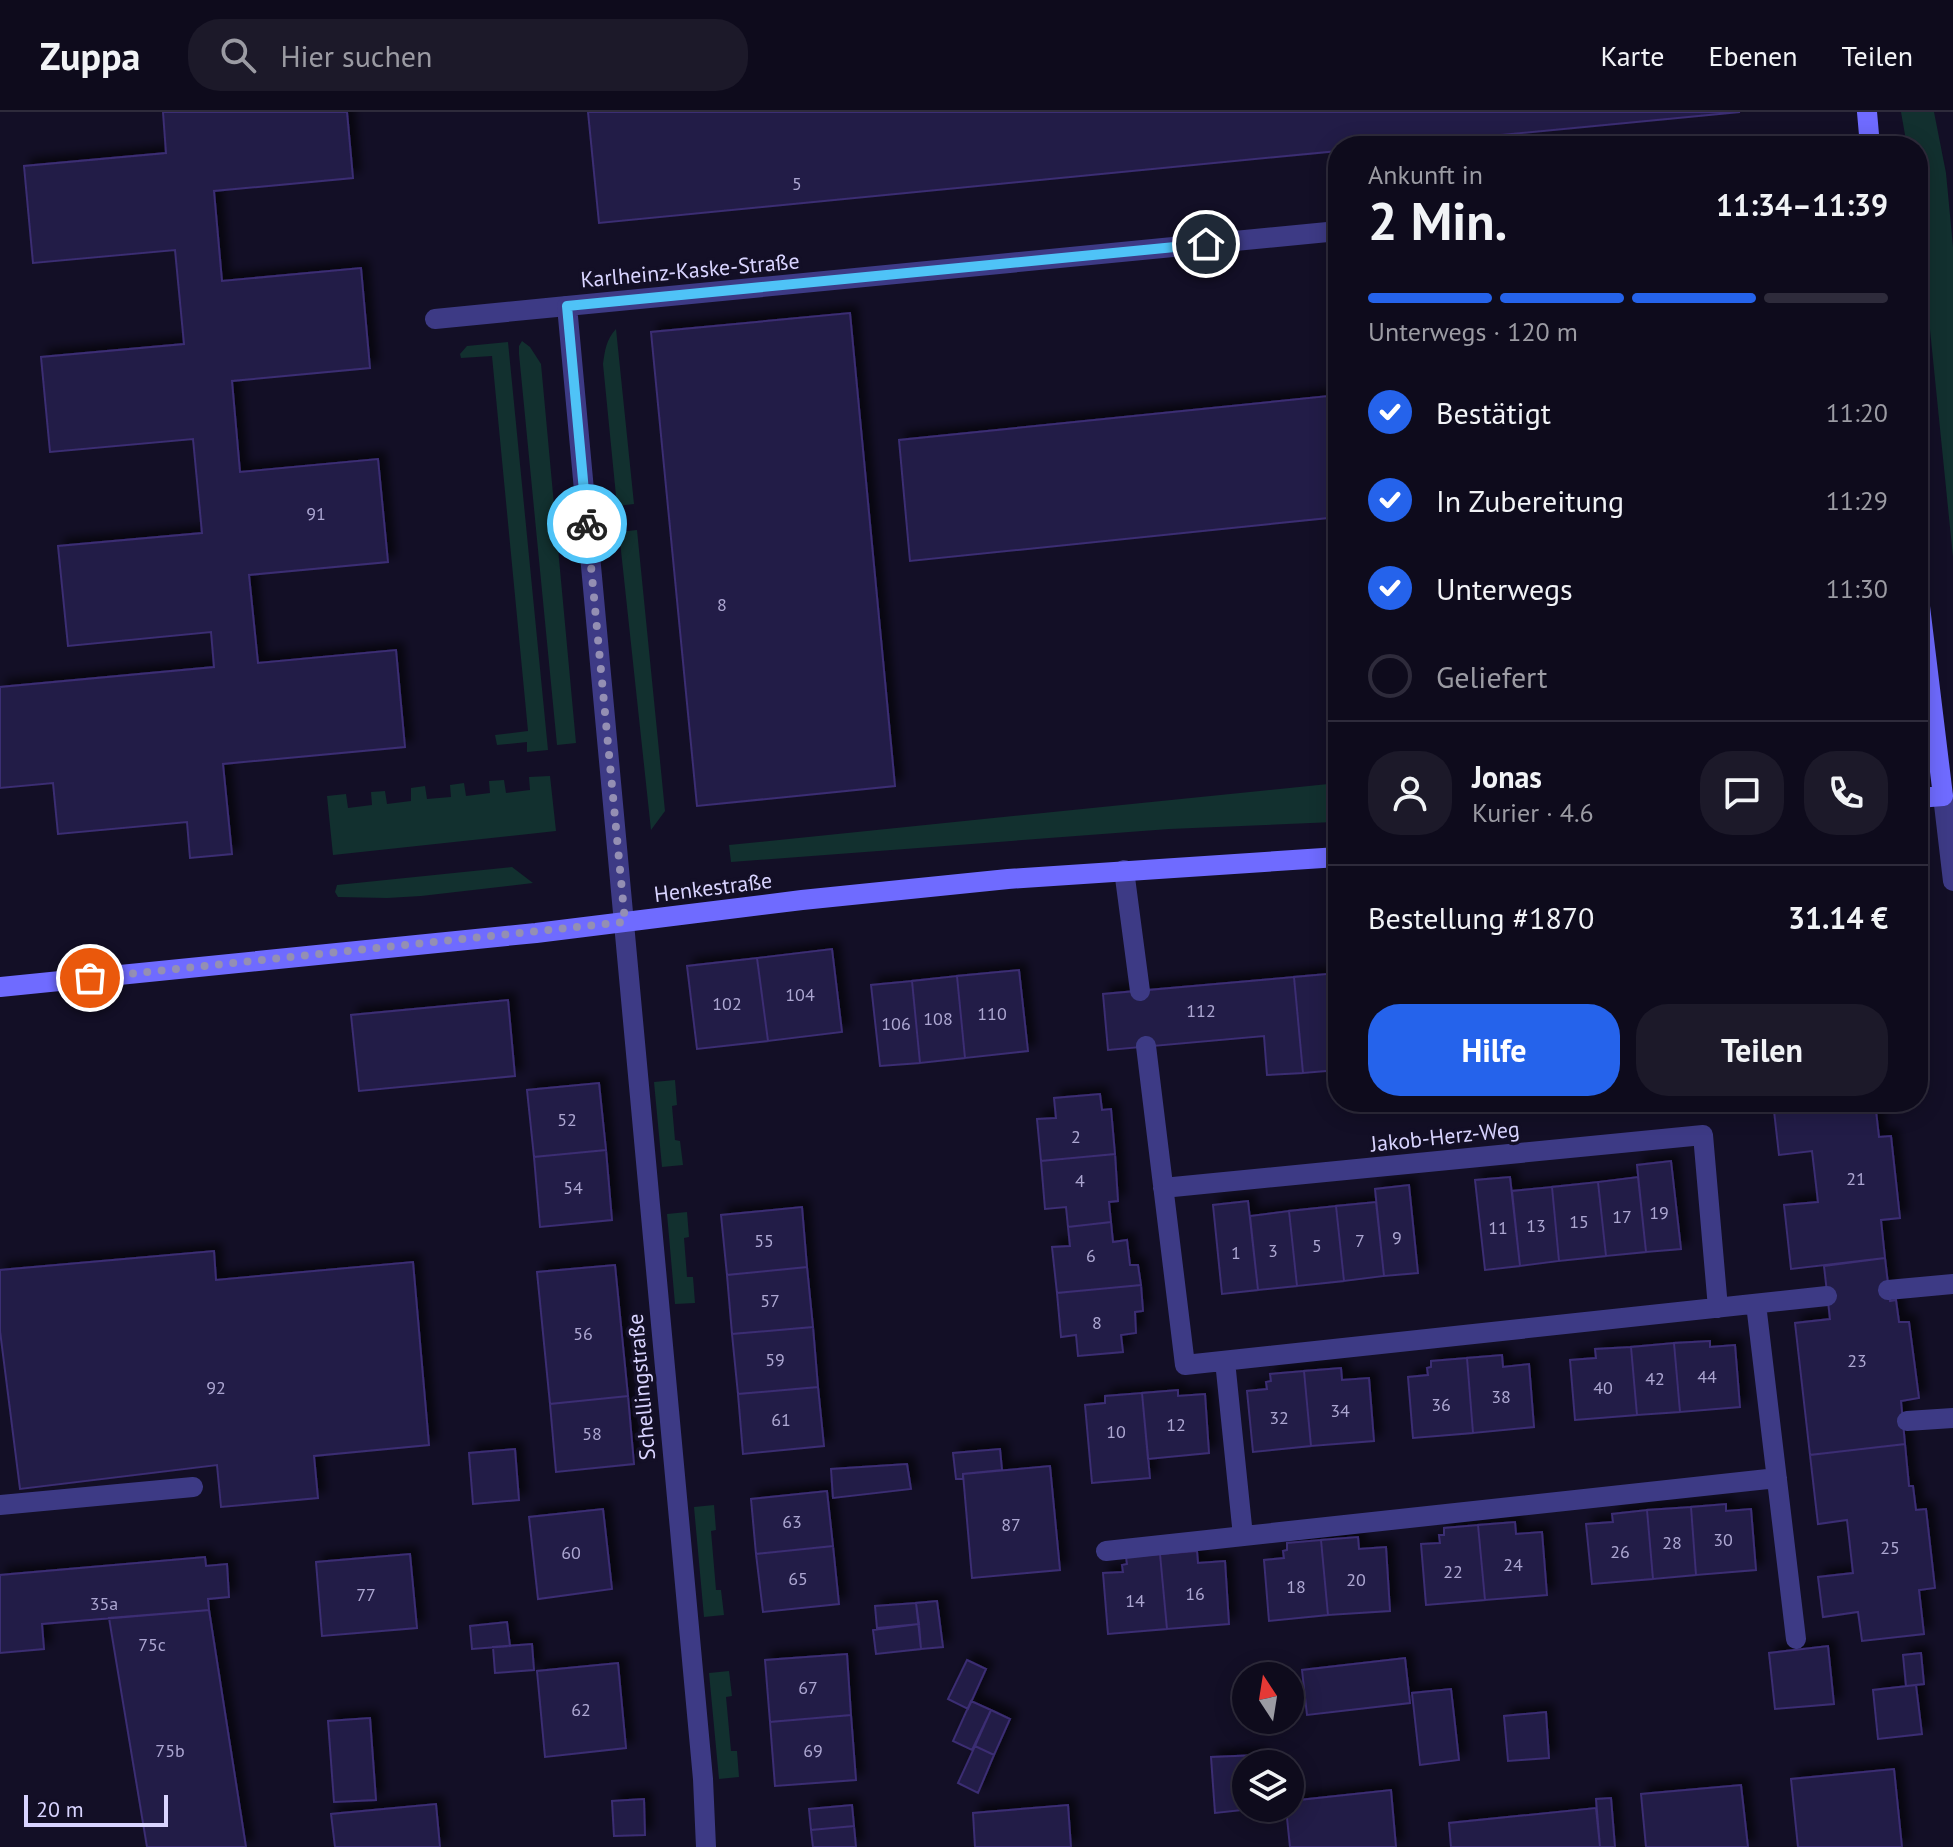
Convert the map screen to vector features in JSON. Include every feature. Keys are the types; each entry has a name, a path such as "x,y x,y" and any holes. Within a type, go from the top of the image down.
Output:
{"main road":[{"path":"1867,112 1869,136"},
{"path":"1928,659 1948,796 1928,797"},
{"name":"Henkestraße","path":"0,987 625,922 802,900 1124,870 1328,858"}],"street":[{"name":"Karlheinz-Kaske-Straße","path":"625,922 567,306 1328,232"},
{"path":"435,319 567,306"},
{"path":"1948,796 1953,881"},
{"path":"1124,870 1140,991"},
{"name":"Schellingstraße","path":"625,922 703,1779 706,1847"},
{"path":"1146,1046 1185,1365 1827,1296"},
{"name":"Jakob-Herz-Weg","path":"1163,1188 1703,1135 1718,1308"},
{"path":"1888,1290 1953,1284"},
{"path":"1756,1304 1796,1639"},
{"path":"1225,1361 1243,1536"},
{"path":"1907,1421 1953,1418"},
{"path":"1106,1551 1777,1478"},
{"path":"0,1505 193,1487"}],"green space":[{"path":"1901,112 1934,112 1946,173 1953,247 1953,557 1928,310 1928,136 1905,136"},
{"path":"616,329 634,504 617,506 603,364 608,341"},
{"path":"522,341 541,364 576,743 557,745 519,354"},
{"path":"508,342 548,750 527,752 527,742 497,745 495,735 528,731 492,356 461,358 460,354 467,346"},
{"path":"637,530 665,811 651,830 619,532"},
{"path":"550,776 556,831 333,855 327,796 346,794 348,808 372,805 371,792 385,791 387,804 411,801 411,788 425,786 427,799 451,797 450,785 464,783 466,796 490,793 489,781 504,780 506,793 530,790 529,777"},
{"path":"1328,784 1328,822 1169,829 731,862 729,845"},
{"path":"512,867 533,883 387,898 338,897 335,892 337,885"},
{"path":"675,1080 677,1105 672,1106 675,1140 680,1141 683,1165 662,1167 654,1082"},
{"path":"687,1212 689,1237 684,1238 687,1277 693,1277 695,1303 675,1304 667,1214"},
{"path":"714,1505 716,1530 711,1531 716,1590 721,1590 724,1615 704,1617 694,1507"},
{"path":"729,1671 732,1696 726,1697 731,1751 737,1751 739,1777 719,1779 709,1673"}],"building":[{"path":"163,112 347,112 353,178 214,191 222,281 361,268 370,368 232,381 240,472 378,459 388,562 249,575 258,663 396,650 405,747 223,764 232,854 190,858 187,822 58,834 53,783 0,788 0,687 214,667 211,632 68,646 58,546 202,533 193,439 50,452 41,357 184,344 175,250 33,263 24,166 166,153"},
{"path":"588,112 1740,112 1491,136 1328,136 1328,152 599,223"},
{"path":"850,313 895,786 697,806 651,332"},
{"path":"1328,396 1328,518 910,561 899,440"},
{"path":"832,949 842,1032 768,1041 757,958"},
{"path":"757,958 768,1041 697,1049 687,966"},
{"path":"1019,970 1028,1051 965,1058 957,976"},
{"path":"1328,974 1328,1071 1303,1073 1294,977"},
{"path":"957,976 965,1058 920,1063 912,981"},
{"path":"1294,977 1303,1073 1267,1075 1264,1036 1108,1050 1103,994"},
{"path":"912,981 920,1063 880,1066 871,985"},
{"path":"508,1000 515,1076 359,1091 351,1015"},
{"path":"599,1083 606,1150 534,1157 527,1090"},
{"path":"1100,1094 1102,1110 1111,1109 1115,1154 1041,1161 1037,1119 1056,1118 1054,1098"},
{"path":"1774,1112 1876,1112 1879,1137 1891,1136 1900,1218 1881,1220 1885,1258 1791,1269 1784,1205 1818,1202 1812,1151 1779,1155"},
{"path":"606,1150 612,1220 540,1227 534,1157"},
{"path":"1115,1154 1118,1201 1109,1202 1111,1222 1068,1227 1066,1207 1045,1209 1041,1161"},
{"path":"1671,1161 1681,1249 1646,1252 1637,1165"},
{"path":"1510,1177 1520,1266 1485,1270 1475,1180"},
{"path":"1638,1177 1646,1252 1606,1256 1598,1182"},
{"path":"1598,1182 1606,1256 1559,1261 1552,1187"},
{"path":"1409,1185 1418,1273 1384,1276 1375,1189"},
{"path":"1552,1187 1559,1261 1520,1266 1512,1191"},
{"path":"1248,1201 1258,1290 1222,1294 1213,1205"},
{"path":"1376,1202 1384,1276 1344,1281 1336,1206"},
{"path":"1336,1206 1344,1281 1297,1286 1289,1211"},
{"path":"802,1207 807,1267 727,1275 721,1215"},
{"path":"1289,1211 1297,1286 1258,1290 1250,1216"},
{"path":"1111,1222 1113,1242 1127,1240 1130,1265 1138,1265 1141,1285 1057,1293 1052,1247 1070,1246 1068,1227"},
{"path":"214,1251 216,1280 413,1262 429,1445 314,1456 318,1498 221,1507 217,1465 20,1489 0,1331 0,1270"},
{"path":"1885,1258 1890,1301 1896,1300 1899,1322 1909,1322 1919,1398 1901,1401 1905,1444 1810,1455 1795,1323 1830,1319 1824,1266"},
{"path":"615,1265 628,1396 550,1404 537,1272"},
{"path":"807,1267 813,1327 732,1334 727,1275"},
{"path":"1141,1285 1143,1311 1135,1312 1136,1333 1121,1335 1123,1352 1078,1356 1076,1335 1061,1337 1057,1293"},
{"path":"813,1327 818,1387 738,1394 732,1334"},
{"path":"1710,1341 1710,1347 1735,1345 1740,1407 1680,1412 1674,1343"},
{"path":"1674,1343 1680,1412 1637,1415 1631,1347"},
{"path":"1631,1347 1637,1415 1575,1420 1570,1360 1596,1358 1595,1349"},
{"path":"1502,1355 1503,1367 1529,1364 1534,1427 1473,1433 1467,1358"},
{"path":"1467,1358 1473,1433 1413,1438 1408,1377 1428,1375 1427,1368 1431,1367 1431,1361"},
{"path":"1341,1368 1342,1380 1369,1378 1374,1441 1311,1446 1304,1371"},
{"path":"1304,1371 1311,1446 1253,1452 1247,1391 1267,1389 1270,1374"},
{"path":"818,1387 824,1446 743,1454 738,1394"},
{"path":"1178,1390 1178,1396 1205,1394 1209,1453 1148,1459 1142,1393"},
{"path":"1142,1393 1150,1478 1092,1483 1085,1405 1105,1403 1105,1396"},
{"path":"628,1396 634,1464 556,1472 550,1404"},
{"path":"1905,1444 1909,1486 1913,1486 1916,1510 1926,1509 1935,1588 1919,1590 1924,1634 1862,1641 1858,1612 1823,1617 1818,1577 1853,1573 1847,1520 1818,1524 1810,1455"},
{"path":"515,1449 519,1500 473,1504 469,1453"},
{"path":"1000,1449 1002,1470 963,1474 963,1479 956,1479 953,1453"},
{"path":"907,1464 911,1489 833,1498 831,1469"},
{"path":"1050,1466 1060,1570 972,1578 963,1474"},
{"path":"827,1491 833,1546 756,1554 751,1499"},
{"path":"1726,1504 1726,1511 1751,1509 1756,1570 1696,1575 1691,1507"},
{"path":"1691,1507 1696,1575 1653,1579 1647,1510"},
{"path":"603,1509 612,1589 538,1599 529,1517"},
{"path":"1647,1510 1653,1579 1592,1584 1586,1524 1613,1522 1612,1514"},
{"path":"1515,1522 1516,1534 1542,1532 1547,1595 1485,1600 1478,1525"},
{"path":"1478,1525 1485,1600 1426,1605 1421,1544 1440,1543 1439,1535 1444,1535 1444,1528"},
{"path":"1358,1537 1359,1549 1386,1547 1390,1611 1328,1615 1321,1540"},
{"path":"1321,1540 1328,1615 1269,1621 1264,1560 1284,1558 1287,1543"},
{"path":"833,1546 839,1604 763,1612 756,1554"},
{"path":"1197,1551 1198,1563 1225,1561 1229,1624 1167,1629 1160,1554"},
{"path":"410,1554 417,1628 322,1636 316,1562"},
{"path":"1160,1554 1167,1629 1108,1634 1103,1573 1123,1572 1126,1557"},
{"path":"205,1557 206,1566 227,1564 229,1597 208,1599 209,1610 42,1624 44,1649 0,1653 0,1575"},
{"path":"937,1601 943,1647 921,1649 916,1603"},
{"path":"916,1603 919,1624 877,1628 875,1606"},
{"path":"209,1610 246,1847 147,1847 109,1618"},
{"path":"507,1622 510,1646 472,1649 470,1626"},
{"path":"919,1624 921,1649 876,1654 873,1630"},
{"path":"532,1644 534,1670 495,1673 493,1647"},
{"path":"1828,1646 1834,1704 1775,1709 1769,1653"},
{"path":"1921,1653 1924,1684 1906,1686 1903,1655"},
{"path":"847,1654 851,1715 770,1722 765,1660"},
{"path":"1405,1658 1410,1703 1307,1715 1304,1670"},
{"path":"967,1660 986,1669 968,1709 948,1699"},
{"path":"618,1663 626,1748 545,1757 537,1671"},
{"path":"1916,1685 1922,1734 1878,1739 1873,1690"},
{"path":"1451,1689 1459,1760 1420,1765 1412,1693"},
{"path":"971,1701 991,1710 972,1750 953,1741"},
{"path":"991,1710 1010,1719 994,1755 975,1746"},
{"path":"1546,1712 1549,1758 1508,1761 1504,1716"},
{"path":"851,1715 856,1780 775,1786 770,1722"},
{"path":"370,1718 376,1800 334,1802 328,1721"},
{"path":"975,1746 994,1755 978,1793 958,1783"},
{"path":"1232,1756 1232,1811 1215,1813 1211,1757"},
{"path":"1894,1769 1902,1847 1798,1847 1791,1779"},
{"path":"1741,1785 1748,1847 1646,1847 1641,1794"},
{"path":"1391,1790 1396,1847 1290,1847 1287,1822 1304,1822 1304,1799"},
{"path":"1611,1798 1615,1847 1600,1847 1596,1799"},
{"path":"644,1799 645,1835 614,1836 612,1801"},
{"path":"436,1804 440,1847 335,1847 331,1814"},
{"path":"852,1805 854,1826 811,1830 809,1809"},
{"path":"1068,1805 1071,1847 975,1847 973,1813"},
{"path":"1596,1808 1600,1847 1451,1847 1449,1823"},
{"path":"854,1826 856,1847 813,1847 811,1830"}],"way so far":[{"path":"90,978 625,922 587,524"}],"route":[{"path":"587,524 567,306 1206,244"}]}
